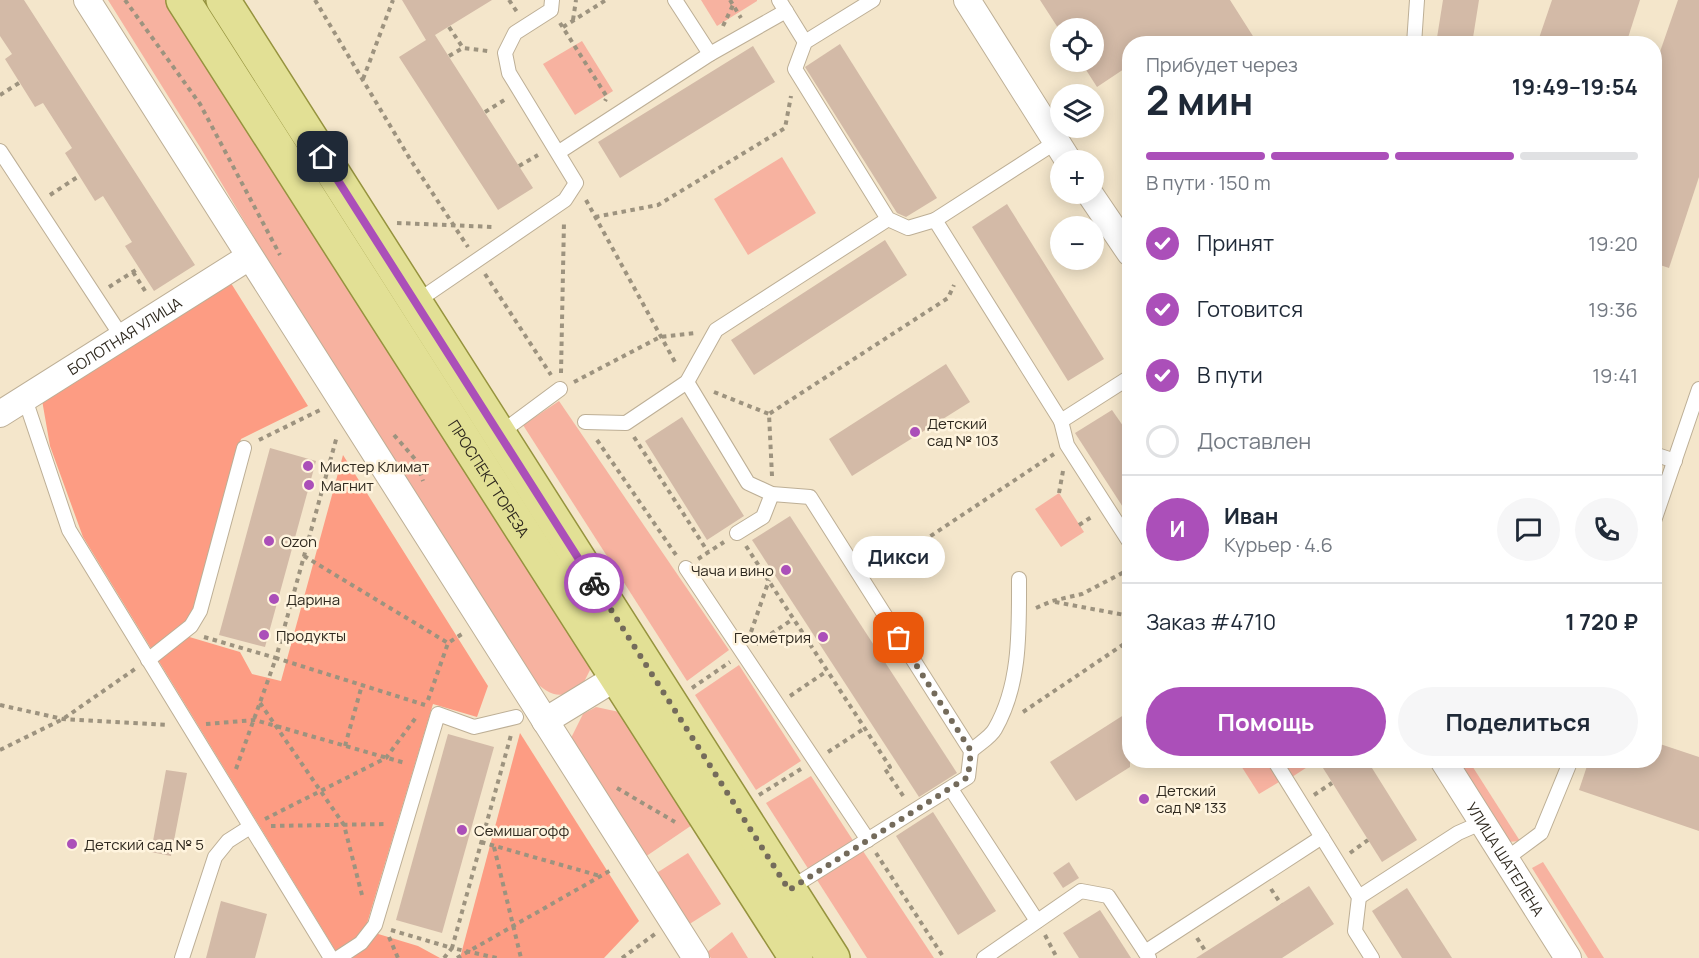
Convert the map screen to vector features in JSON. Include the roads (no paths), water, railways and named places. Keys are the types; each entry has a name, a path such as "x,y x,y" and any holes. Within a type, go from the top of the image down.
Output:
{"main road":[{"name":"ПРОСПЕКТ ТОРЕЗА","path":"183,0 796,958"},
{"name":"ПРОСПЕКТ ТОРЕЗА","path":"223,0 833,958"}],"street":[{"path":"87,0 696,958"},
{"path":"967,0 1061,150"},
{"path":"1097,204 1122,241"},
{"name":"БОЛОТНАЯ УЛИЦА","path":"0,414 249,257"},
{"path":"545,721 617,678"},
{"name":"УЛИЦА ШАТЕЛЕНА","path":"1448,768 1568,958"}],"lane":[{"path":"675,0 710,54"},
{"path":"873,0 805,42 795,69 888,219 908,228 935,220 1050,158"},
{"path":"1415,36 1417,0"},
{"path":"416,303 565,200 576,183 509,73 505,53 515,33 552,5"},
{"path":"559,152 782,5 805,42"},
{"path":"0,151 122,338"},
{"path":"585,422 626,423 687,382 716,330 888,219"},
{"path":"935,220 1061,421 1067,445 1122,531"},
{"path":"687,382 748,483 772,495 810,497 971,751 968,777 789,890"},
{"path":"1061,421 1122,382"},
{"path":"499,434 560,389"},
{"path":"1662,499 1699,389"},
{"path":"26,399 69,530 331,958"},
{"path":"148,660 191,626 200,611 244,448"},
{"path":"1662,457 1675,461"},
{"path":"737,533 763,517 772,495"},
{"path":"686,568 868,840"},
{"path":"971,751 994,731 1011,691 1019,616 1019,579"},
{"path":"338,958 361,943 375,925 438,714 474,727 516,717"},
{"path":"1279,768 1359,897 1355,931 1372,958"},
{"path":"1506,859 1540,833 1568,768"},
{"path":"951,789 1037,921"},
{"path":"1359,897 1458,833 1483,822"},
{"path":"182,958 215,857 228,841 250,827"},
{"path":"984,958 1081,891 1108,896 1147,955 1322,837"}],"place":[{"name":"Детский сад № 103","path":"915,432"},
{"name":"Мистер Климат","path":"308,466"},
{"name":"Магнит","path":"309,485"},
{"name":"Ozon","path":"269,541"},
{"name":"Чача и вино","path":"786,570"},
{"name":"Дарина","path":"274,599"},
{"name":"Продукты","path":"264,635"},
{"name":"Геометрия","path":"823,637"},
{"name":"Дикси","path":"899,638"},
{"name":"Детский сад № 133","path":"1144,799"},
{"name":"Семишагофф","path":"462,830"},
{"name":"Детский сад № 5","path":"72,844"}]}
